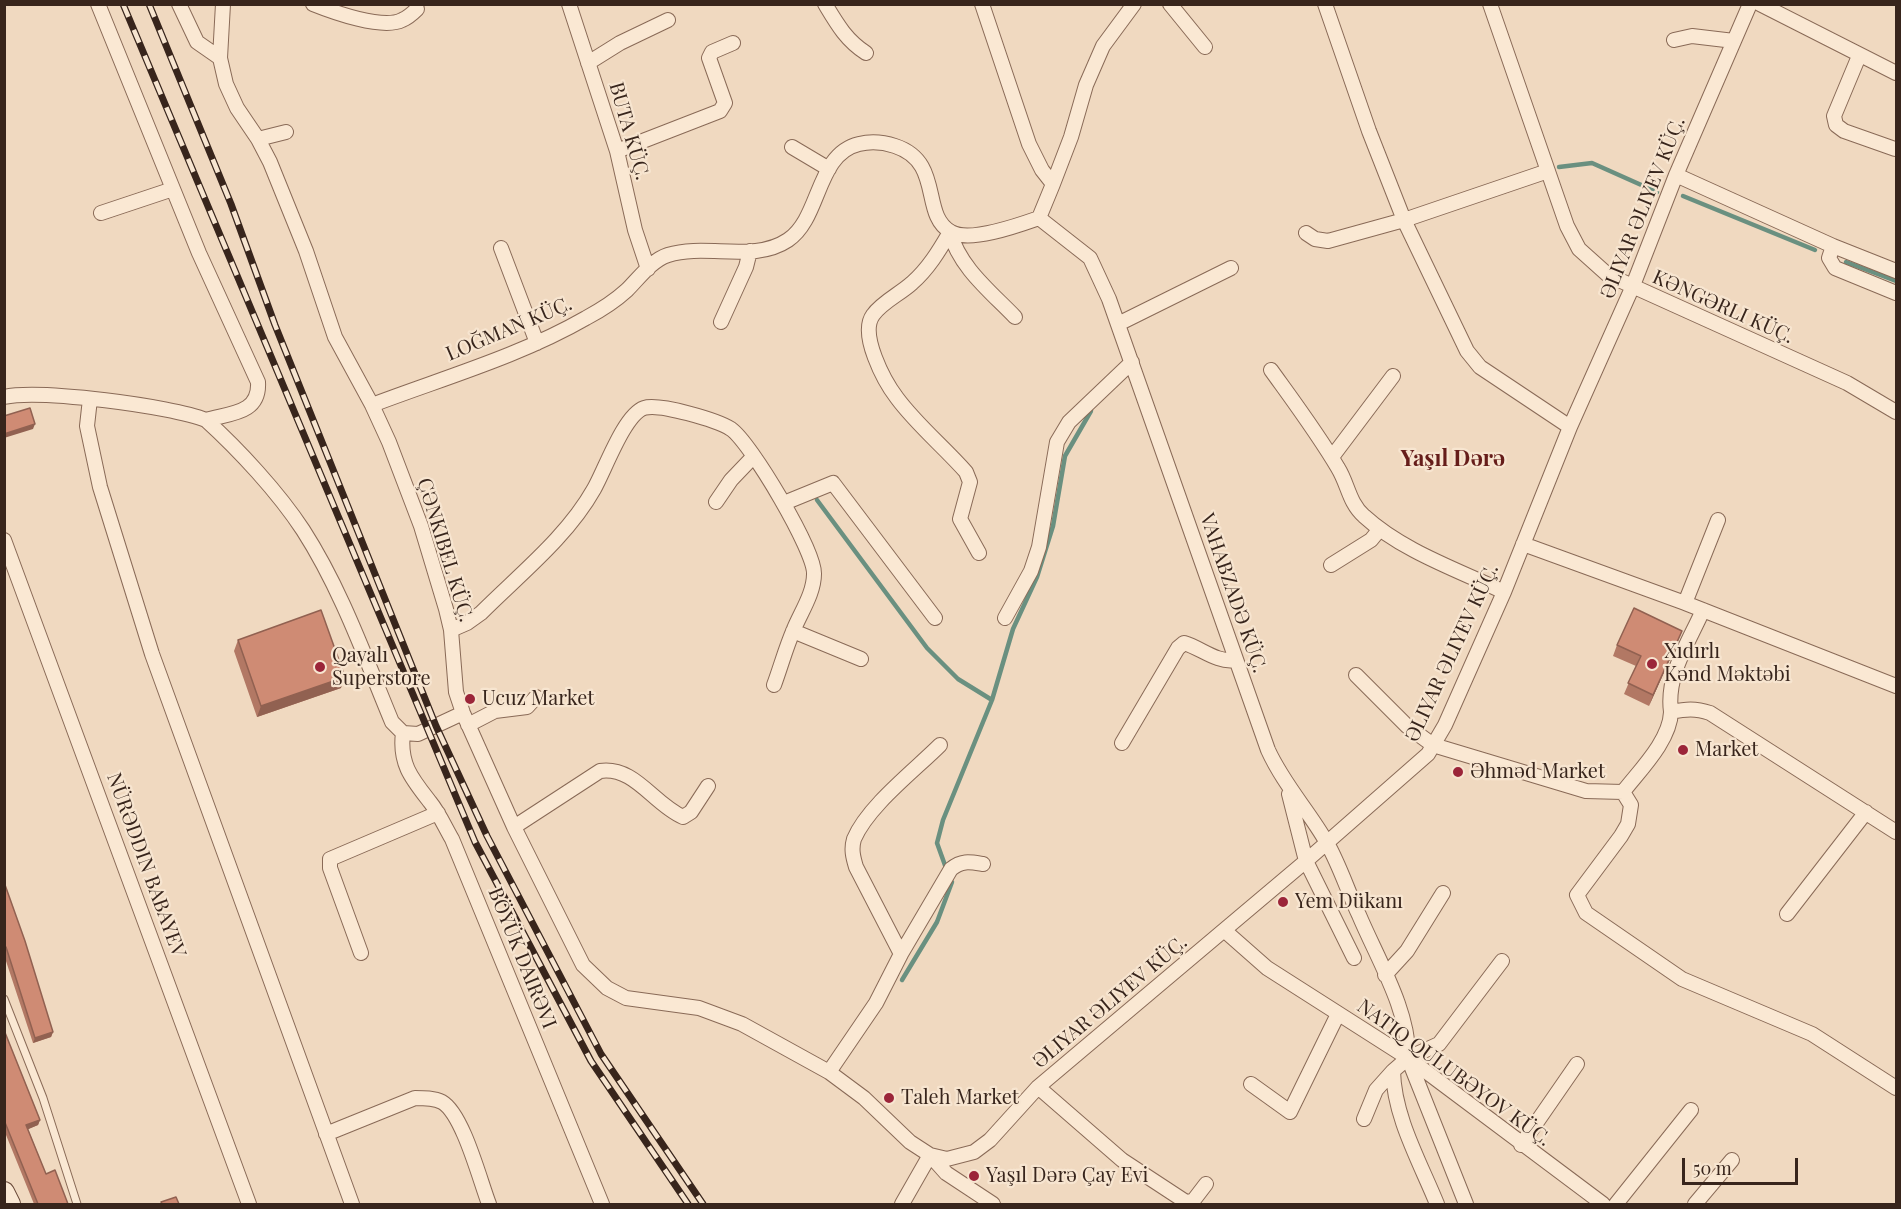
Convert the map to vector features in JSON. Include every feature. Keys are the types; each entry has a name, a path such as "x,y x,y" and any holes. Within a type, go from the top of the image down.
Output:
{"street":[{"path":"98,4 173,189 258,382 256,402 244,410 206,420"},
{"path":"179,4 197,42 207,52 220,58"},
{"name":"ÇƏNKIBEL KÜÇ.","path":"223,4 220,58 226,84 237,108 258,139 306,251 335,337 372,405 421,526 451,630 452,670 456,692 466,719 514,827 583,964 607,988 626,998 646,1003 690,1007 725,1017 829,1072 864,1098 910,1142 930,1155 946,1173 993,1204"},
{"path":"313,4 334,12 390,23 401,21 417,9"},
{"name":"BUTA KÜÇ.","path":"569,4 617,151 635,230 648,268"},
{"path":"825,4 841,31 852,44 866,53"},
{"path":"982,4 1029,144 1042,170 1053,184"},
{"path":"979,553 960,519 970,482 966,472 897,398 884,376 868,337 868,324 874,313 912,284 928,267 950,232 962,236 977,235 1039,218 1090,75 1103,46 1134,4"},
{"path":"1170,4 1205,47"},
{"path":"1325,4 1369,131 1404,220 1467,351 1480,368 1570,427"},
{"name":"KƏNGƏRLI KÜÇ.","path":"1490,4 1548,171 1579,249 1608,275 1632,288 1846,382 1896,412"},
{"name":"ƏLIYAR ƏLIYEV KÜÇ.","path":"930,1155 947,1158 974,1152 990,1140 1038,1087 1225,931 1417,766 1433,745 1504,592 1570,427 1632,288 1676,176 1750,4"},
{"path":"1760,4 1896,73"},
{"path":"588,63 620,43 668,20"},
{"path":"1674,40 1692,36 1734,41"},
{"path":"617,151 720,111 725,104 709,58 712,52 733,43"},
{"path":"1859,56 1834,117 1836,125 1844,131 1895,149"},
{"path":"258,139 286,132"},
{"name":"LOĞMAN KÜÇ.","path":"372,405 537,343 612,302 648,268 666,256 681,252 772,247 797,233 829,169 844,151 856,144 884,143 901,148 915,156 924,168 940,220 950,232 954,248 1015,317"},
{"path":"792,147 829,169"},
{"path":"1306,233 1328,241 1404,220 1548,171"},
{"path":"1676,176 1833,246 1896,271"},
{"path":"101,213 173,189"},
{"name":"VAHABZADƏ KÜÇ.","path":"1039,218 1090,258 1132,362 1268,750 1287,786 1327,843 1385,975 1405,1023 1408,1041 1407,1058 1466,1204"},
{"path":"1833,246 1829,258 1834,268 1896,293"},
{"path":"501,248 537,343"},
{"path":"721,322 746,267 750,250"},
{"path":"1118,324 1232,268"},
{"path":"1005,618 1031,571 1039,546 1057,442 1069,422 1132,362"},
{"path":"1271,370 1332,457 1350,499 1362,515 1380,529 1420,553 1504,592"},
{"path":"1332,457 1393,376"},
{"path":"4,397 29,395 90,399 189,413 206,420 280,500 302,530 338,596 392,722 403,733 418,734 495,711 527,707 536,697"},
{"path":"90,399 87,426 100,487 152,654 352,1204"},
{"path":"451,630 481,613 561,534 594,489 626,426 643,408 654,407 717,422 732,430 783,503 813,562 814,575 774,685"},
{"path":"716,502 731,480 753,457"},
{"path":"783,503 833,483 934,618"},
{"path":"1685,603 1718,519"},
{"path":"1330,565 1371,540 1380,529"},
{"name":"NÜRƏDDIN BABAYEV","path":"4,540 249,1204"},
{"path":"1523,544 1685,603 1896,686"},
{"path":"1623,792 1658,744 1671,721 1668,694 1670,681 1703,610"},
{"path":"793,631 861,659"},
{"path":"1122,743 1178,648 1185,643 1217,658 1227,661 1235,660"},
{"path":"1356,675 1407,726 1433,745 1586,791 1623,792"},
{"path":"1671,712 1689,708 1710,713 1896,832"},
{"name":"BÖYÜK DAIRƏVI","path":"403,733 401,748 406,771 438,813 452,839 602,1204"},
{"path":"902,954 856,867 852,852 854,841 876,808 940,745"},
{"path":"514,827 600,771 613,769 624,773 683,817 691,812 708,786"},
{"path":"1287,786 1306,861 1354,958"},
{"path":"1623,792 1631,805 1628,824 1577,895 1586,913 1682,979 1812,1034 1896,1088"},
{"path":"1787,914 1866,812"},
{"path":"361,953 330,868 330,859 438,813"},
{"path":"829,1072 876,1003 951,869 958,863 983,864"},
{"path":"1385,975 1395,967 1407,951 1443,893"},
{"name":"NATIQ QULUBƏYOV KÜÇ.","path":"1225,931 1267,968 1407,1058 1603,1204"},
{"path":"1364,1119 1376,1090 1407,1058 1439,1044 1502,961"},
{"path":"1251,1084 1290,1112 1338,1014"},
{"path":"1521,1145 1577,1064"},
{"path":"1393,1071 1399,1112 1437,1204"},
{"path":"1038,1087 1122,1160 1186,1202 1193,1201 1206,1184"},
{"path":"326,1134 414,1098 429,1098 444,1103 456,1118 489,1204"},
{"path":"1616,1204 1690,1110"},
{"path":"902,1204 930,1155"},
{"path":"1695,1204 1732,1160"},
{"path":"4,1192 10,1204"}],"lane":[{"path":"4,999 43,1098 77,1204"}],"building":[{"path":"30,408 35,424 4,434 4,416"},
{"path":"1634,608 1682,631 1653,695 1628,683 1641,656 1617,645"},
{"path":"321,610 345,677 261,706 238,640"},
{"path":"4,882 53,1032 35,1038 6,947 4,948"},
{"path":"4,1030 40,1120 26,1125 46,1174 55,1170 68,1204 38,1204 4,1120"},
{"path":"176,1197 179,1204 162,1204 161,1202"}],"waterway":[{"path":"1559,167 1592,163 1657,192"},
{"path":"1683,196 1815,250"},
{"path":"1846,262 1896,281"},
{"path":"946,868 937,843 943,820 992,700 1013,629 1037,577 1053,526 1065,456 1091,411"},
{"path":"817,500 927,648 958,679 992,700"},
{"path":"902,980 937,922 952,882"}],"railway":[{"path":"123,4 475,842 591,1061 688,1204"},
{"path":"149,4 231,204 275,325 436,726 487,836 601,1054 703,1204"}],"place":[{"name":"Xıdırlı Kənd Məktəbi","path":"1652,664"},
{"name":"Qayalı Superstore","path":"320,667"},
{"name":"Ucuz Market","path":"470,699"},
{"name":"Market","path":"1683,750"},
{"name":"Əhməd Market","path":"1458,772"},
{"name":"Yem Dükanı","path":"1283,902"},
{"name":"Taleh Market","path":"889,1098"},
{"name":"Yaşıl Dərə Çay Evi","path":"974,1176"}],"district":[{"name":"Yaşıl Dərə","path":"1453,459"}]}
